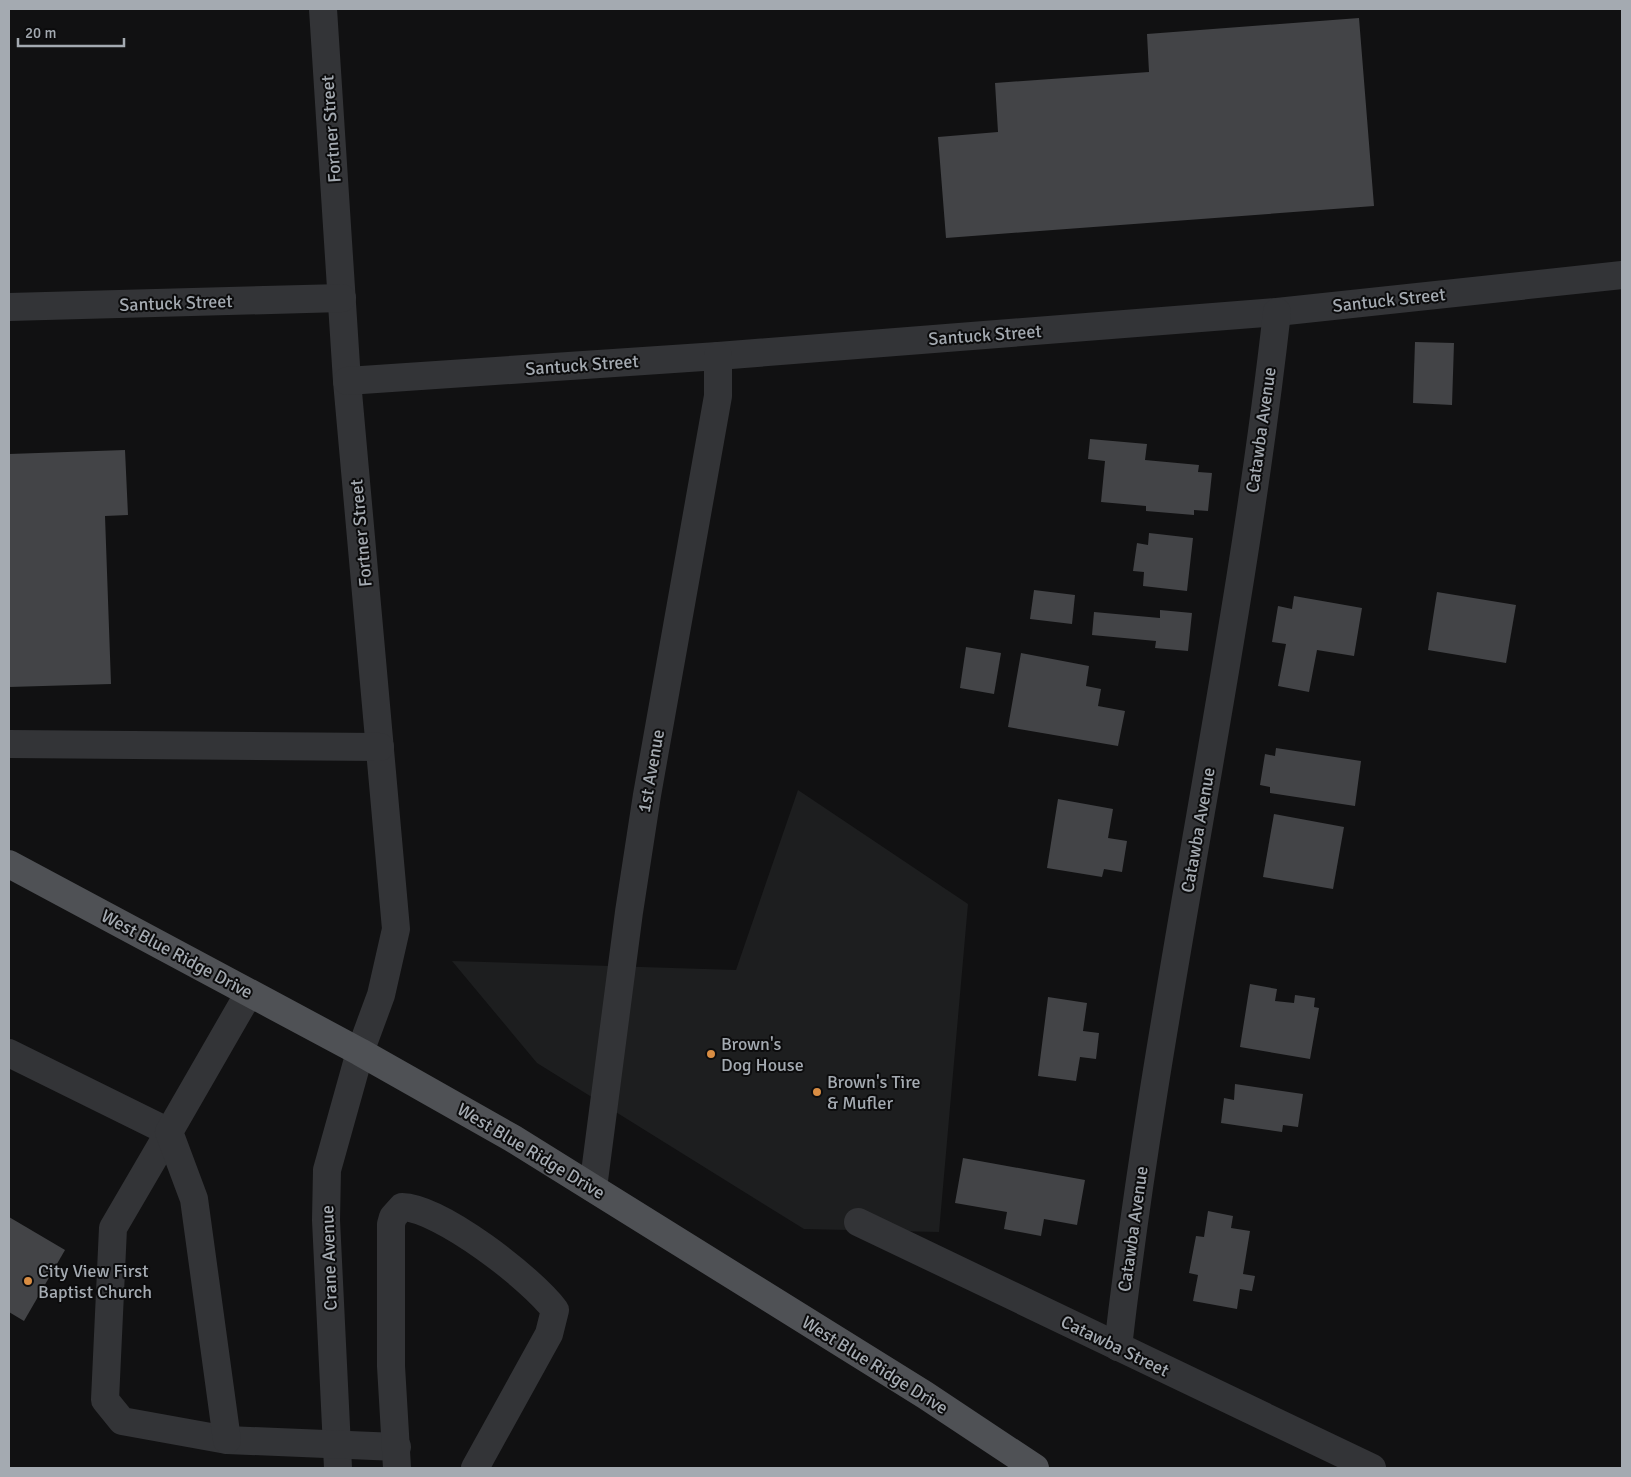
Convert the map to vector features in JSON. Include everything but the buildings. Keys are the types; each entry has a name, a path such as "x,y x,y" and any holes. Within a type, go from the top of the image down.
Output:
{"main road":[{"name":"West Blue Ridge Drive","path":"9,864 360,1052 512,1138 925,1395 1035,1468"}],"street":[{"name":"Fortner Street","path":"323,9 347,381 396,929 381,995 360,1052"},
{"name":"Santuck Street","path":"347,381 718,356 1277,312 1622,275"},
{"name":"Santuck Street","path":"9,308 342,298"},
{"name":"Catawba Avenue","path":"1118,1347 1131,1230 1214,736 1269,386 1277,312"},
{"name":"1st Avenue","path":"593,1188 629,912 647,795 718,396 718,356"},
{"path":"9,744 380,747"},
{"path":"249,993 113,1228 105,1400 122,1420 227,1440 338,1456 397,1458 391,1366 391,1224 393,1217 402,1207 412,1207 447,1223 500,1258 555,1310 549,1334 475,1468"},
{"name":"Crane Avenue","path":"338,1456 326,1220 327,1170 360,1052"},
{"path":"9,1053 168,1132 194,1198 227,1440"},
{"name":"Catawba Street","path":"858,1222 1372,1468"}],"shaded area":[{"path":"798,790 968,904 939,1232 804,1229 537,1063 452,961 736,970"}],"place":[{"name":"Brown's Dog House","path":"711,1054"},
{"name":"Brown's Tire & Mufler","path":"817,1092"},
{"name":"City View First Baptist Church","path":"28,1281"}]}
